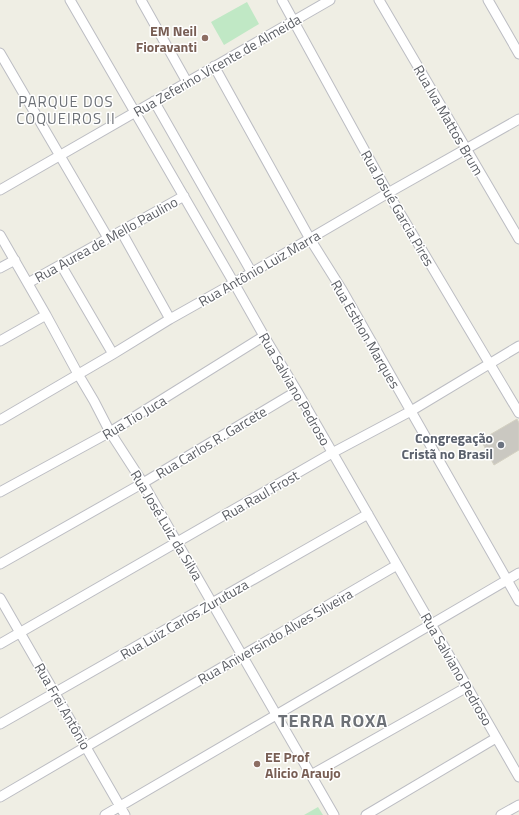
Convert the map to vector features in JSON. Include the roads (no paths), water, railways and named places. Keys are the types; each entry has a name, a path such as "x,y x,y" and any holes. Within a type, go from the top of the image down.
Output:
{"street":[{"name":"Rua Salviano Pedroso","path":"70,0 519,777"},
{"path":"141,0 187,82"},
{"name":"Rua Josué Garcia Pires","path":"282,0 388,193 519,413"},
{"name":"Rua Zeferino Vicente de Almeida","path":"0,190 330,0"},
{"name":"Rua Iva Mattos Brum","path":"379,0 519,239"},
{"path":"488,0 519,54"},
{"path":"0,53 108,238"},
{"name":"Rua Esthon Marques","path":"214,66 310,239 342,290 519,601"},
{"path":"154,101 252,273"},
{"name":"Rua Antônio Luiz Marra","path":"0,420 170,319 519,119"},
{"name":"Rua Aurea de Mello Paulino","path":"28,283 184,196"},
{"path":"121,231 170,319"},
{"name":"Rua José Luiz da Silva","path":"0,235 110,432 143,483 178,542 334,815"},
{"path":"0,268 15,260"},
{"path":"61,264 113,354"},
{"path":"0,341 46,315"},
{"name":"Rua Tio Juca","path":"0,492 110,432 264,336"},
{"name":"Rua Raul Frost","path":"0,644 332,453 411,411 490,362 519,346"},
{"name":"Rua Carlos R. Garcete","path":"0,564 143,483 297,391"},
{"name":"Rua Luiz Carlos Zurutuza","path":"0,724 368,514"},
{"name":"Rua Aniversindo Alves Silveira","path":"0,797 397,565"},
{"path":"105,815 519,573"},
{"name":"Rua Frei Antônio","path":"0,598 125,815"},
{"path":"311,775 467,687"},
{"path":"366,815 496,738"},
{"path":"501,815 519,805"}],"place":[{"name":"EM Neil Fioravanti","path":"205,38"},
{"name":"Congregação Cristã no Brasil","path":"501,445"},
{"name":"EE Prof Alicio Araujo","path":"257,764"}],"district":[{"name":"PARQUE DOS COQUEIROS II","path":"66,110"},
{"name":"TERRA ROXA","path":"333,720"}]}
